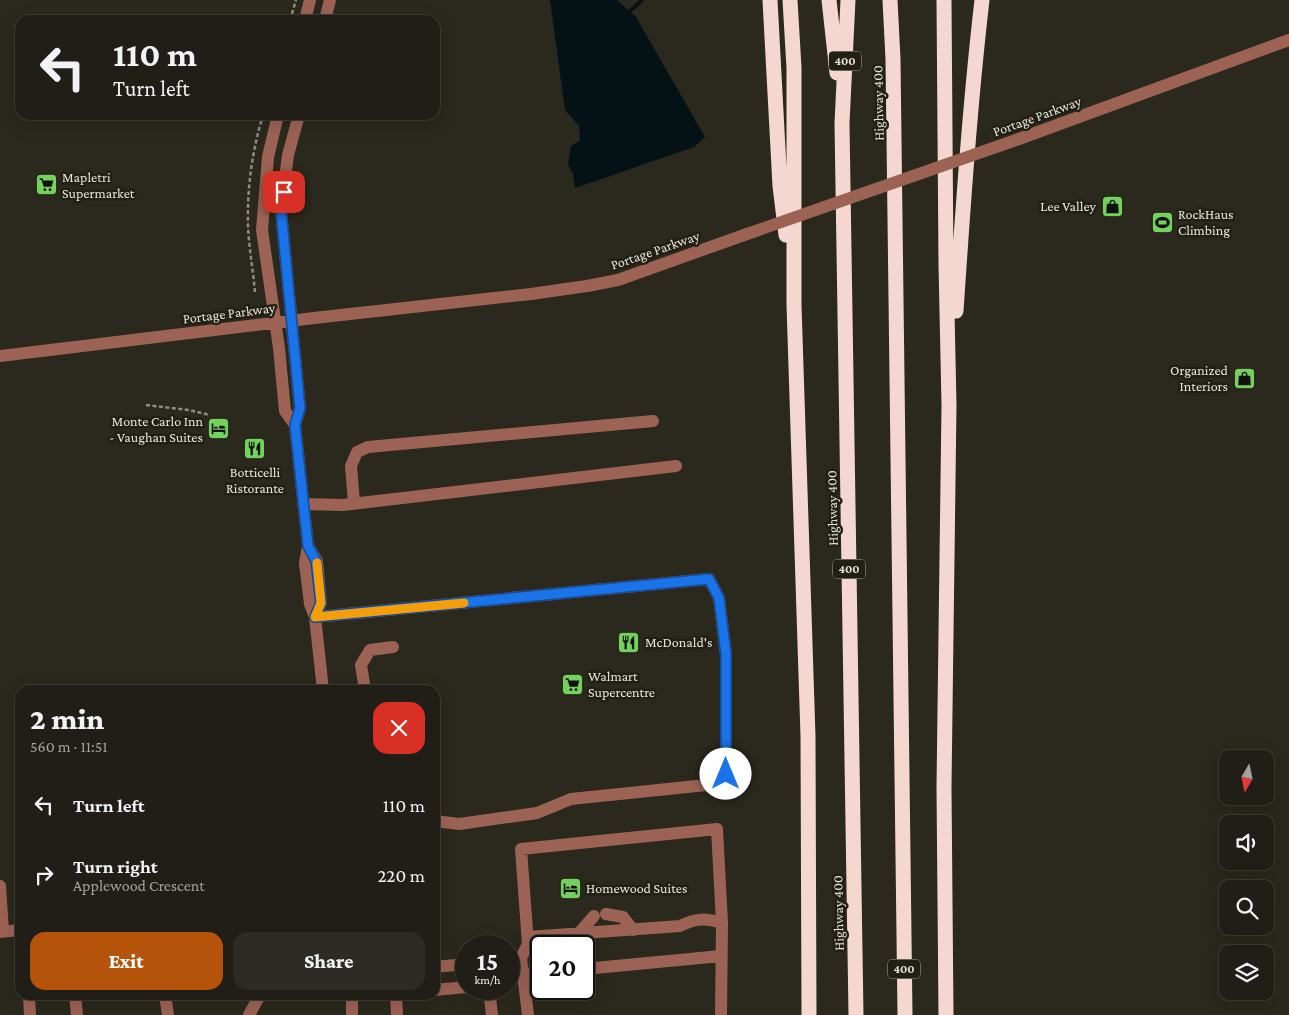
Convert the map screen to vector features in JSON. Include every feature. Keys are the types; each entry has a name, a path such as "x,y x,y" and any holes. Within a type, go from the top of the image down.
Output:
{"highway":[{"path":"770,0 780,186 794,305"},
{"path":"790,0 794,68 794,305 808,736 809,1015"},
{"path":"829,0 842,123"},
{"name":"Highway 400","path":"848,0 842,123 856,1015"},
{"name":"Highway 400","path":"890,0 894,59 904,1015"},
{"path":"894,59 898,0"},
{"path":"944,0 949,405 944,787 946,1015"},
{"path":"949,405 972,85 982,0"}],"street":[{"path":"306,15 310,0"},
{"path":"326,15 330,0"},
{"name":"Portage Parkway","path":"0,356 291,320 531,294 618,280 1019,139 1289,40"},
{"path":"277,120 268,158 262,230 285,411 295,425"},
{"path":"298,120 288,155 281,211 300,408 295,425 308,546 305,563 310,604 315,617 322,685"},
{"path":"354,504 351,466 357,452 368,447 653,421"},
{"path":"303,504 354,504 676,466"},
{"path":"315,617 709,579 719,598 726,654 726,774 716,784 571,799 538,814 459,824 440,822"},
{"path":"364,685 361,666 370,650 393,647"},
{"path":"520,953 528,944 521,849 717,828 722,923 721,1015"},
{"path":"0,886 2,932 15,931"},
{"path":"578,934 600,915 622,917 633,930"},
{"path":"528,937 680,926 692,920 708,919 722,923"},
{"path":"595,968 721,956"},
{"path":"440,967 455,965"},
{"path":"520,969 523,975 528,1015"},
{"path":"523,975 530,974"},
{"path":"440,990 455,988"},
{"path":"28,1000 30,1015"},
{"path":"76,1000 78,1015"},
{"path":"166,1000 168,1015"},
{"path":"249,1015 257,1000"},
{"path":"352,1000 352,1015"},
{"path":"396,1000 396,1015"},
{"path":"490,1000 492,1015"}],"path":[{"path":"292,15 296,0"},
{"path":"146,405 189,410 210,416"}],"shaded area":[{"path":"550,0 617,0 636,17 705,137 694,147 575,188 573,174 568,165 571,146 580,141 579,126 565,110"}],"waterway":[{"path":"630,11 642,0"}],"slow traffic":[{"path":"317,563 321,603 315,617 464,603"}],"place":[{"name":"Mapletri Supermarket","path":"46,185"},
{"name":"Lee Valley","path":"1112,206"},
{"name":"RockHaus Climbing","path":"1162,222"},
{"name":"Organized Interiors","path":"1244,378"},
{"name":"Monte Carlo Inn - Vaughan Suites","path":"219,429"},
{"name":"Botticelli Ristorante","path":"255,449"},
{"name":"McDonald's","path":"629,642"},
{"name":"Walmart Supercentre","path":"572,684"},
{"name":"Homewood Suites","path":"570,888"}],"route":[{"path":"284,192 281,211 300,408 295,425 308,546 316,561 321,603 315,617 709,579 719,598 726,654 726,774"}]}
